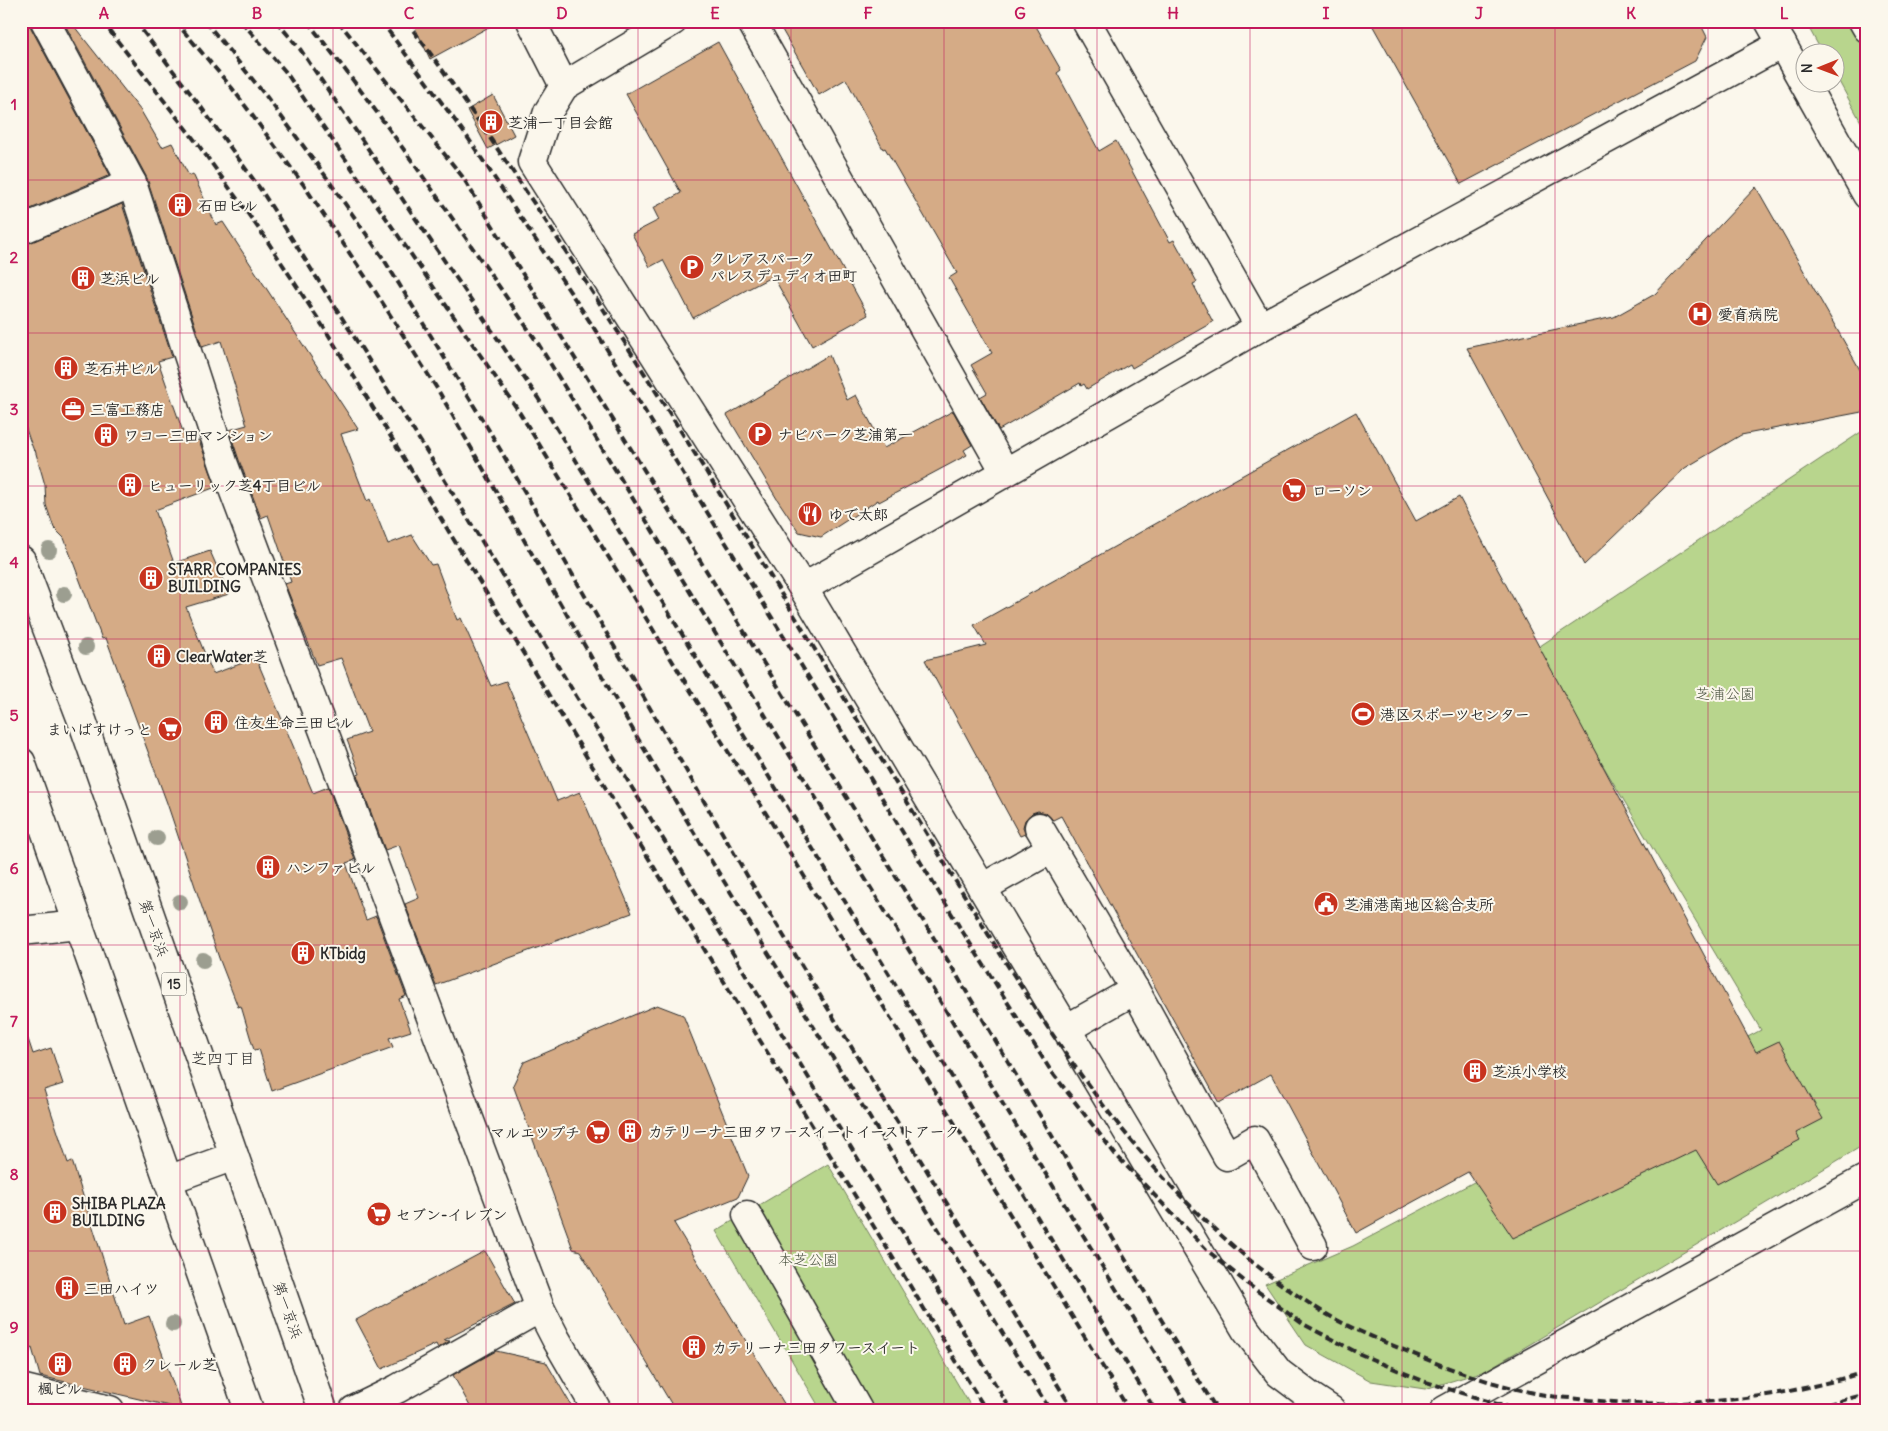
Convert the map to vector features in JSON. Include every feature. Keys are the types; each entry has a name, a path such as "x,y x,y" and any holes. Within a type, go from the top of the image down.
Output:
{"main road":[{"path":"45,21 132,183 224,465 540,1308 597,1410"},
{"path":"531,21 564,86"},
{"path":"673,21 564,86 548,112 532,162 803,588 1246,1330 1279,1374 1331,1410"},
{"path":"751,21 1005,472"},
{"path":"1086,21 1260,327"},
{"path":"1863,21 1867,28"},
{"path":"803,588 1775,32 1867,195"},
{"path":"21,230 132,183"},
{"name":"第一京浜","path":"21,560 83,723 322,1410"},
{"path":"21,762 248,1410"},
{"path":"982,888 1045,838 1135,990 1227,1156 1255,1140 1313,1246"},
{"path":"21,931 79,925"},
{"path":"1066,1029 1135,990"},
{"path":"168,1180 234,1156"},
{"path":"1444,1410 1867,1178"},
{"path":"748,1215 858,1410"},
{"path":"354,1410 397,1389 540,1308"},
{"path":"21,1388 110,1410"}],"green space":[{"path":"1805,21 1867,21 1867,133 1845,92 1846,42 1817,42"},
{"name":"芝浦公園","path":"1867,428 1867,1143 1485,1371 1425,1389 1371,1381 1306,1345 1265,1284 1353,1246 1761,1030 1534,650"},
{"name":"本芝公園","path":"828,1164 973,1410 821,1410 716,1231"}],"building":[{"path":"21,21 29,21 110,175 21,213"},
{"path":"63,21 70,21 141,111 162,147 172,143 189,176 193,174 216,225 223,222 358,429 341,434 367,501 370,499 388,544 412,535 431,565 436,564 457,620 461,618 491,686 506,681 557,801 580,792 632,913 436,985 405,904 419,898 399,845 385,850 357,775 360,774 347,740 369,732 341,658 317,665 285,584 291,582 268,515 261,518 239,460 229,430 247,425 221,341 202,347 147,178"},
{"path":"412,21 500,21 430,59"},
{"path":"777,21 1033,21 1061,70 1057,73 1099,151 1116,141 1170,242 1174,240 1197,282 1193,284 1213,322 1132,368 1130,364 1087,389 1084,384 1081,386 1080,383 999,430 980,397 987,393 971,365 992,353 949,278 957,273 885,148 883,149 846,79 819,95"},
{"path":"1370,21 1699,21 1707,37 1695,61 1461,184"},
{"path":"718,42 868,315 812,346 773,276 693,318 663,260 650,267 632,234 659,220 653,208 681,193 626,94"},
{"name":"芝浦一丁目会館","path":"493,95 514,135 488,149 467,110"},
{"path":"1756,187 1867,382 1867,411 1741,435 1685,468 1584,565 1467,348 1614,317 1655,294"},
{"path":"122,204 172,357 158,361 187,443 199,440 216,487 155,510 174,563 210,551 229,594 186,607 213,674 256,658 313,793 328,787 355,860 346,863 366,920 376,916 406,996 399,999 411,1031 389,1038 393,1047 272,1091 259,1049 254,1050 241,1006 238,1007 219,958 167,803 106,638 102,639 64,538 54,528 46,505 45,485 35,450 21,414 21,245"},
{"path":"829,355 847,400 856,395 884,448 953,411 972,445 964,450 967,455 879,502 878,500 821,537 799,532 727,415"},
{"path":"1356,412 1416,521 1459,497 1756,1052 1779,1041 1823,1119 1796,1133 1800,1140 1717,1184 1696,1150 1513,1238 1468,1172 1356,1233 1271,1074 1219,1103 1061,816 1053,820 1046,813 1038,811 1032,813 1025,820 1023,827 1025,834 1020,836 925,660 986,645 974,625"},
{"name":"カテリーナ三田タワースイートイーストアーク","path":"657,1005 683,1015 748,1176 738,1197 674,1223 788,1410 675,1410 580,1251 573,1249 513,1085 524,1062"},
{"path":"28,1039 33,1054 51,1048 63,1084 44,1090 68,1163 72,1161 124,1325 149,1316 182,1409 40,1376 32,1348 30,1349 21,1323 21,1040"},
{"path":"485,1251 515,1304 444,1340 450,1341 438,1348 436,1344 382,1369 356,1320"},
{"path":"496,1351 546,1362 574,1410 472,1410 453,1375"}],"railway":[{"path":"102,21 197,143 264,236 328,334 986,1410"},
{"path":"135,21 201,107 261,190 436,466 1011,1410"},
{"path":"175,21 232,88 303,184 373,288 438,390 637,737 704,849 1050,1410"},
{"path":"205,21 266,96 383,258 490,432 749,879 1073,1410"},
{"path":"241,21 285,71 518,410 1129,1410"},
{"path":"276,21 300,49 538,398 1155,1410"},
{"path":"307,21 397,140 539,345 1190,1410"},
{"path":"338,21 462,176 953,969 1217,1410"},
{"path":"381,21 468,138 592,325 846,738 959,926 1051,1071 1115,1154 1208,1251 1249,1285 1303,1324 1360,1354 1423,1381 1497,1404 1529,1410"},
{"path":"406,21 482,127 621,337 719,492 1039,1015 1120,1127 1165,1179 1213,1228 1266,1272 1323,1312 1344,1324 1444,1366 1477,1378 1528,1392 1556,1397 1623,1403 1729,1400 1800,1389 1867,1371"},
{"path":"1804,1410 1867,1394"}],"place":[{"name":"芝浦一丁目会館","path":"491,122"},
{"name":"石田ビル","path":"180,205"},
{"name":"クレアスパーク パレスデュディオ田町","path":"692,267"},
{"name":"芝浜ビル","path":"83,278"},
{"name":"愛育病院","path":"1700,314"},
{"name":"芝石井ビル","path":"66,368"},
{"name":"三富工務店","path":"73,409"},
{"name":"ナビパーク芝浦第一","path":"760,434"},
{"name":"ワコー三田マンション","path":"106,435"},
{"name":"ヒューリック芝4丁目ビル","path":"130,485"},
{"name":"ローソン","path":"1294,490"},
{"name":"ゆで太郎","path":"810,514"},
{"name":"STARR COMPANIES BUILDING","path":"151,578"},
{"name":"ClearWater芝","path":"159,656"},
{"name":"港区スポーツセンター","path":"1363,714"},
{"name":"住友生命三田ビル","path":"216,722"},
{"name":"まいばすけっと","path":"170,729"},
{"name":"ハンファビル","path":"268,867"},
{"name":"芝浦港南地区総合支所","path":"1326,904"},
{"name":"KTbidg","path":"303,953"},
{"name":"芝浜小学校","path":"1475,1071"},
{"name":"カテリーナ三田タワースイートイーストアーク","path":"630,1131"},
{"name":"マルエツプチ","path":"598,1132"},
{"name":"SHIBA PLAZA BUILDING","path":"55,1212"},
{"name":"セブン-イレブン","path":"379,1214"},
{"name":"三田ハイツ","path":"67,1288"},
{"name":"カテリーナ三田タワースイート","path":"694,1347"},
{"name":"楓ビル","path":"60,1364"},
{"name":"クレール芝","path":"125,1364"}],"district":[{"name":"芝四丁目","path":"223,1058"}]}
